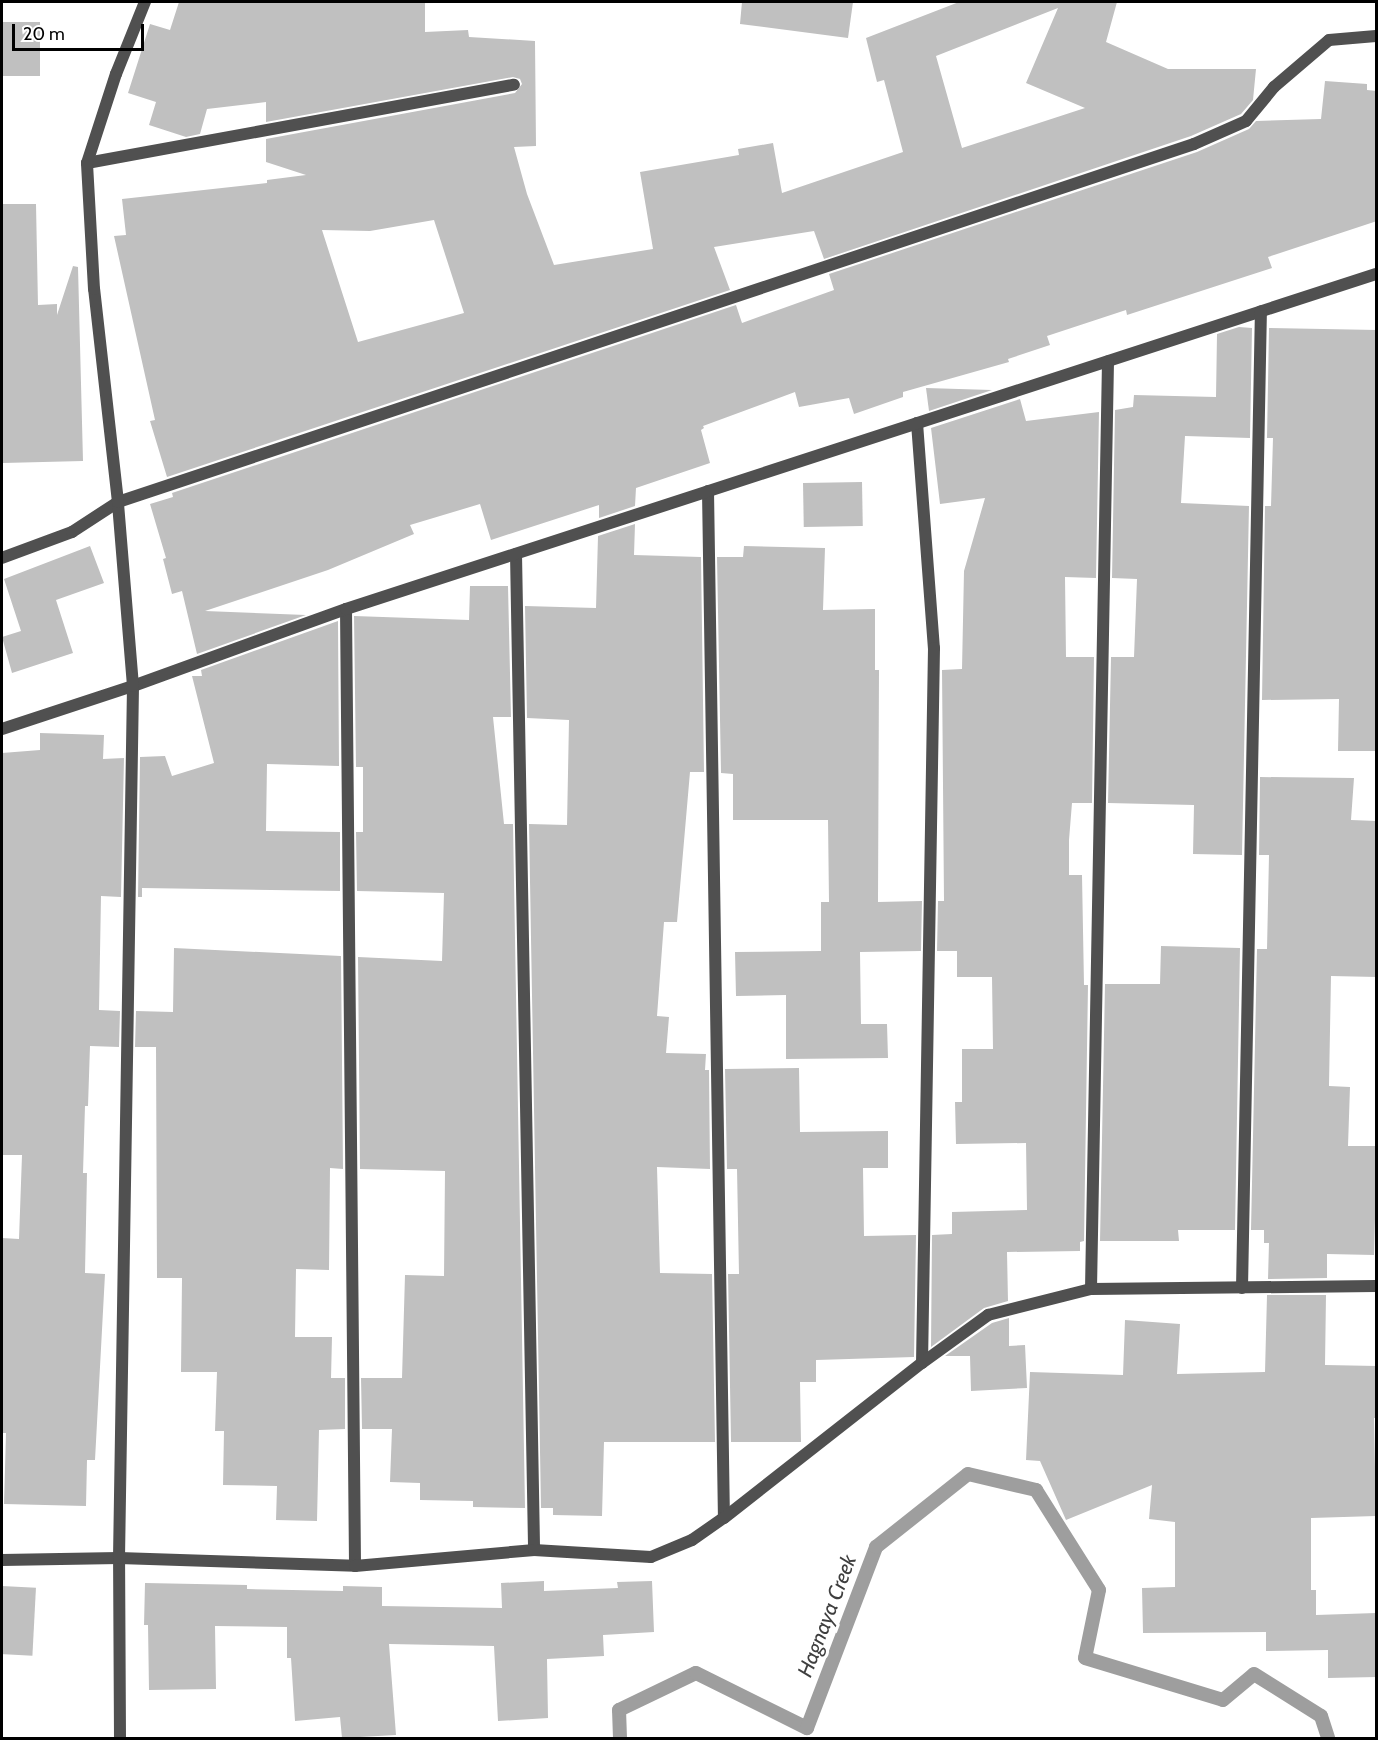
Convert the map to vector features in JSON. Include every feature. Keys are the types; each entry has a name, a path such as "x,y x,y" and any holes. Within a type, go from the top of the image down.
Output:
{"street":[{"path":"120,1738 119,1558 133,686 118,502 94,289 87,163 116,74 145,2"},
{"path":"2,558 72,532 118,502 1194,144 1246,121 1274,87 1329,40 1377,36"},
{"path":"87,163 514,85"},
{"path":"2,729 133,686 346,609 1377,274"},
{"path":"1242,1288 1262,311"},
{"path":"1091,1289 1108,361"},
{"path":"917,423 934,648 922,1363"},
{"path":"708,491 724,1518"},
{"path":"516,554 534,1550"},
{"path":"346,609 355,1566"},
{"path":"2,1560 119,1558 355,1566 534,1550 651,1557 692,1540 724,1518 922,1363 988,1315 1091,1289 1377,1286"}],"building":[{"path":"179,2 425,2 425,32 468,30 469,37 535,41 536,146 514,147 527,194 554,265 653,249 640,172 739,155 738,149 773,143 782,193 903,152 884,80 877,82 866,38 959,2 1117,2 1106,42 1168,69 1256,69 1253,100 1241,114 1191,136 824,259 814,231 714,247 730,290 167,477 150,421 155,420 114,236 126,235 122,199 267,183 267,180 306,175 266,162 266,139 515,93 522,84 520,79 513,77 266,122 266,102 207,109 200,134 186,137 149,125 156,102 128,93 150,24 170,30","holes":["1058,8 1026,83 1085,108 962,148 936,56","434,220 464,313 358,342 322,230 370,231"]},
{"path":"742,2 853,2 848,38 740,24"},
{"path":"2,22 40,22 40,76 2,76"},
{"path":"1325,81 1367,84 1367,90 1377,91 1377,221 1268,257 1272,268 1127,315 1126,310 1047,336 1050,345 1008,359 1009,362 903,392 903,397 854,414 849,398 799,407 795,392 703,426 701,430 710,463 636,488 635,506 599,518 599,505 491,540 480,504 410,525 414,534 328,570 205,611 306,615 197,654 182,591 172,594 163,559 166,558 150,504 173,497 172,493 736,305 742,323 834,290 829,274 1197,152 1249,129 1256,121 1321,119"},
{"path":"2,204 36,204 38,305 57,304 57,315 73,266 78,267 83,461 3,463"},
{"path":"1239,327 1252,328 1250,438 1185,436 1181,503 1249,506 1242,855 1193,854 1194,805 1108,803 1111,657 1134,657 1137,579 1112,578 1115,410 1133,407 1134,395 1216,397 1217,334"},
{"path":"1269,328 1377,330 1377,751 1338,751 1339,699 1262,700 1265,506 1271,506 1273,438 1267,438"},
{"path":"926,388 992,390 929,411"},
{"path":"1020,399 1026,421 1099,412 1096,578 1065,577 1066,657 1094,657 1092,803 1072,803 1069,840 1069,875 1082,875 1084,985 1088,985 1084,1241 1080,1242 1080,1251 1007,1252 1008,1301 984,1308 931,1347 932,1235 952,1234 952,1212 1027,1210 1026,1143 956,1144 955,1102 962,1102 962,1049 993,1049 992,977 957,977 957,951 937,951 938,901 944,901 942,670 962,669 964,571 985,498 940,504 931,428"},
{"path":"862,482 863,526 804,527 803,483"},
{"path":"635,524 634,555 701,557 704,772 690,772 677,922 664,922 657,1016 669,1017 666,1053 706,1054 705,1070 709,1070 710,1169 657,1167 660,1273 712,1274 715,1442 604,1442 602,1516 553,1515 553,1508 541,1508 529,824 567,825 569,720 527,718 525,606 596,608 598,536"},
{"path":"90,546 104,583 56,600 73,653 12,673 2,637 21,631 4,579"},
{"path":"744,546 825,548 823,610 875,609 875,670 879,670 878,902 922,901 921,951 860,952 861,1024 887,1024 888,1058 786,1059 786,995 736,996 735,952 821,951 821,902 829,902 828,820 733,820 733,774 721,773 717,557 743,557"},
{"path":"470,586 508,586 511,717 493,717 504,824 513,824 525,1508 473,1507 473,1501 420,1500 420,1483 390,1482 392,1429 362,1429 361,1378 402,1378 405,1275 444,1276 445,1171 360,1169 358,957 442,961 444,893 357,891 356,832 363,832 363,767 356,767 354,616 469,620"},
{"path":"338,621 339,766 267,764 266,831 340,832 340,891 142,888 142,897 138,897 140,757 165,756 172,776 214,763 192,676 202,676 201,670"},
{"path":"40,733 104,735 103,759 124,758 121,897 101,896 99,1010 120,1011 119,1047 90,1046 88,1106 85,1106 83,1173 87,1173 85,1273 105,1274 95,1460 87,1460 86,1506 4,1504 6,1433 2,1433 2,1238 19,1239 22,1155 2,1155 2,753 40,750"},
{"path":"1260,777 1354,778 1351,820 1377,821 1377,977 1331,976 1329,1086 1350,1087 1348,1146 1377,1146 1374,1255 1327,1254 1327,1278 1268,1279 1269,1243 1264,1243 1264,1230 1251,1230 1257,949 1267,949 1269,855 1259,855"},
{"path":"1161,946 1240,948 1235,1230 1178,1230 1179,1241 1100,1241 1105,984 1160,984"},
{"path":"174,948 341,956 343,1169 330,1168 329,1270 296,1269 295,1337 332,1337 331,1378 345,1378 345,1429 319,1430 317,1521 276,1520 277,1486 223,1485 224,1431 215,1431 217,1372 181,1372 182,1278 157,1278 156,1047 135,1047 136,1011 173,1012"},
{"path":"799,1068 800,1132 888,1131 888,1168 863,1168 864,1236 916,1235 914,1357 816,1360 816,1382 800,1382 801,1442 731,1442 728,1274 739,1274 737,1169 727,1169 725,1069"},
{"path":"1267,1295 1326,1295 1325,1365 1377,1366 1377,1418 1374,1418 1376,1516 1311,1518 1311,1590 1316,1590 1316,1615 1376,1613 1377,1677 1328,1678 1328,1650 1266,1651 1266,1632 1143,1633 1142,1588 1175,1587 1175,1522 1149,1519 1152,1485 1066,1520 1040,1461 1026,1460 1030,1372 1123,1375 1125,1320 1180,1324 1177,1374 1265,1372"},
{"path":"1009,1318 1009,1346 1025,1345 1027,1388 971,1391 970,1356 945,1356 992,1323"},
{"path":"544,1581 544,1591 618,1588 617,1582 652,1581 654,1632 603,1635 604,1656 547,1659 548,1718 498,1721 494,1646 389,1644 396,1735 342,1738 340,1717 295,1721 291,1658 287,1658 287,1627 215,1626 216,1689 149,1690 148,1625 144,1625 145,1583 247,1585 247,1589 343,1591 343,1586 382,1587 382,1606 502,1608 501,1583"},
{"path":"2,1586 36,1588 32,1656 2,1654"}],"waterway":[{"name":"Hagnaya Creek","path":"620,1738 619,1710 696,1673 807,1728 876,1547 968,1474 1036,1490 1099,1590 1085,1658 1223,1700 1254,1674 1321,1716 1328,1738"}]}
